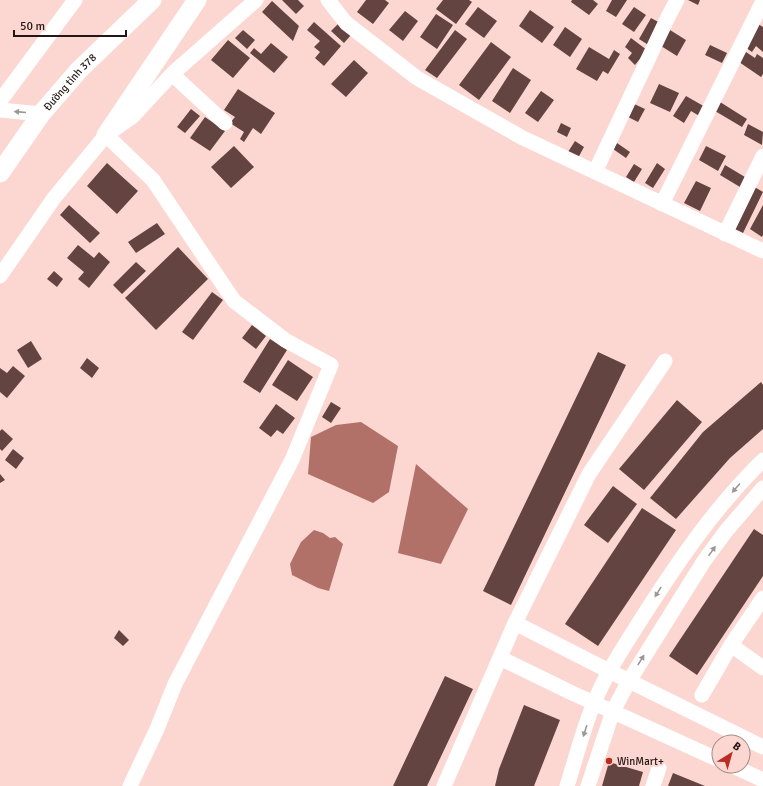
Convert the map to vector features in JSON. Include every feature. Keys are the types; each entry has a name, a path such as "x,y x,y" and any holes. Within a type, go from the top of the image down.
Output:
{"main road":[{"name":"Đường tỉnh 378","path":"0,173 40,114 79,70 152,0"},
{"path":"106,136 197,0"}],"street":[{"path":"0,101 75,0"},
{"path":"0,276 54,198 106,136 133,116 172,74 256,0"},
{"path":"328,0 346,23 417,78 523,138 763,252"},
{"path":"595,172 677,0"},
{"path":"662,204 763,1"},
{"path":"172,74 225,123"},
{"path":"0,110 40,114"},
{"path":"106,136 153,180 234,301 285,340 331,365 292,460 175,684 157,729 130,786"},
{"path":"725,234 763,156"},
{"path":"444,786 515,623 589,474 665,361"},
{"path":"566,786 594,703 609,672 669,575 708,520 744,478 763,460"},
{"path":"588,786 613,712 628,681 704,561 726,531 763,488"},
{"path":"702,694 763,598"},
{"path":"515,623 609,672 763,746"},
{"path":"732,645 763,668"},
{"path":"500,658 711,756"},
{"path":"652,786 659,768"},
{"path":"750,774 763,780"}],"shaded area":[{"path":"361,422 398,446 389,492 373,503 308,474 311,437 336,425"},
{"path":"416,464 468,509 441,564 398,553"},
{"path":"314,530 323,533 330,538 335,537 343,544 329,591 318,588 292,575 290,564 301,542"}],"building":[{"path":"282,0 298,0 304,6 296,14"},
{"path":"366,0 385,0 389,3 373,24 357,12"},
{"path":"443,0 469,0 472,2 456,24 436,9"},
{"path":"572,0 593,0 598,4 589,15 571,2"},
{"path":"612,0 627,0 616,17 606,11"},
{"path":"688,0 700,0 698,5"},
{"path":"272,1 299,26 293,41 262,12"},
{"path":"478,7 497,21 484,38 465,24"},
{"path":"634,7 646,15 634,32 622,24"},
{"path":"530,10 554,27 542,43 519,26"},
{"path":"405,11 418,21 403,41 389,30"},
{"path":"436,14 453,25 437,49 420,37"},
{"path":"651,18 662,24 650,46 639,39"},
{"path":"314,22 341,46 324,66 315,58 320,52 314,47 320,41 307,30"},
{"path":"339,23 351,35 344,43 331,31"},
{"path":"758,24 763,27 763,52 756,46 752,52 742,45"},
{"path":"565,27 582,39 570,57 553,45"},
{"path":"243,30 255,40 247,49 235,38"},
{"path":"455,30 467,39 437,78 425,70"},
{"path":"670,30 686,40 677,56 661,46"},
{"path":"631,38 647,50 635,65 628,58 632,53 625,47"},
{"path":"228,40 250,58 233,78 211,60"},
{"path":"491,42 511,57 479,100 459,85"},
{"path":"271,43 288,57 274,73 250,53 254,48 261,54"},
{"path":"710,45 727,53 722,63 705,55"},
{"path":"589,47 609,59 614,50 620,54 608,74 603,71 597,81 576,69"},
{"path":"746,52 755,58 757,54 763,58 763,74 761,77 739,62"},
{"path":"354,60 368,73 346,97 331,84"},
{"path":"513,68 531,80 510,113 492,101"},
{"path":"659,84 679,93 670,112 650,103"},
{"path":"238,89 275,113 261,134 253,128 244,142 240,139 244,132 230,123 235,117 224,110"},
{"path":"541,91 554,100 538,122 525,113"},
{"path":"686,96 707,108 701,117 691,111 684,123 673,116"},
{"path":"720,102 747,119 742,127 715,111"},
{"path":"632,103 645,109 638,122 626,116"},
{"path":"191,109 200,116 185,133 177,127"},
{"path":"205,117 225,131 210,151 190,138"},
{"path":"561,123 571,128 567,137 557,132"},
{"path":"748,124 763,132 762,145 744,135"},
{"path":"575,141 584,147 578,158 568,152"},
{"path":"617,143 630,152 626,158 613,149"},
{"path":"234,146 254,167 231,188 211,167"},
{"path":"706,146 726,156 718,171 699,160"},
{"path":"107,163 138,191 117,214 87,186"},
{"path":"657,163 665,169 653,188 645,183"},
{"path":"634,164 642,169 634,182 626,177"},
{"path":"725,165 745,177 740,187 720,175"},
{"path":"696,181 711,188 700,211 684,203"},
{"path":"753,186 763,192 743,233 733,228"},
{"path":"69,205 100,233 90,243 60,215"},
{"path":"763,205 763,235 762,237 750,229"},
{"path":"157,223 165,234 136,253 128,242"},
{"path":"78,245 94,258 99,252 110,262 89,288 78,279 84,272 67,258"},
{"path":"178,247 208,279 156,330 125,298"},
{"path":"136,262 146,271 122,294 113,285"},
{"path":"54,271 63,279 57,287 47,279"},
{"path":"212,292 223,300 193,340 182,332"},
{"path":"252,325 266,336 256,349 242,338"},
{"path":"270,339 287,350 260,393 243,382"},
{"path":"31,341 42,359 28,368 17,350"},
{"path":"598,352 626,365 511,605 483,591"},
{"path":"87,358 99,368 92,378 80,368"},
{"path":"288,360 313,377 297,401 272,385"},
{"path":"13,366 25,376 7,398 0,392 0,368 7,373"},
{"path":"761,382 763,385 763,429 730,458 676,519 650,498 703,432"},
{"path":"677,400 702,422 644,490 619,469"},
{"path":"331,402 341,408 331,423 322,417"},
{"path":"276,404 295,418 283,434 277,430 271,437 259,428"},
{"path":"2,429 13,439 2,451 0,449 0,431"},
{"path":"13,449 24,458 16,469 5,460"},
{"path":"0,474 5,480 0,483"},
{"path":"613,486 637,504 608,543 584,525"},
{"path":"642,508 676,530 598,646 565,624"},
{"path":"754,529 763,535 763,576 697,675 669,656"},
{"path":"119,630 129,640 123,646 114,638"},
{"path":"445,676 473,689 427,786 393,786"},
{"path":"524,705 560,720 534,786 495,786 499,769"},
{"path":"609,762 643,772 639,786 602,786"},
{"path":"673,773 705,786 668,786"}],"place":[{"name":"WinMart+","path":"609,761"}]}
